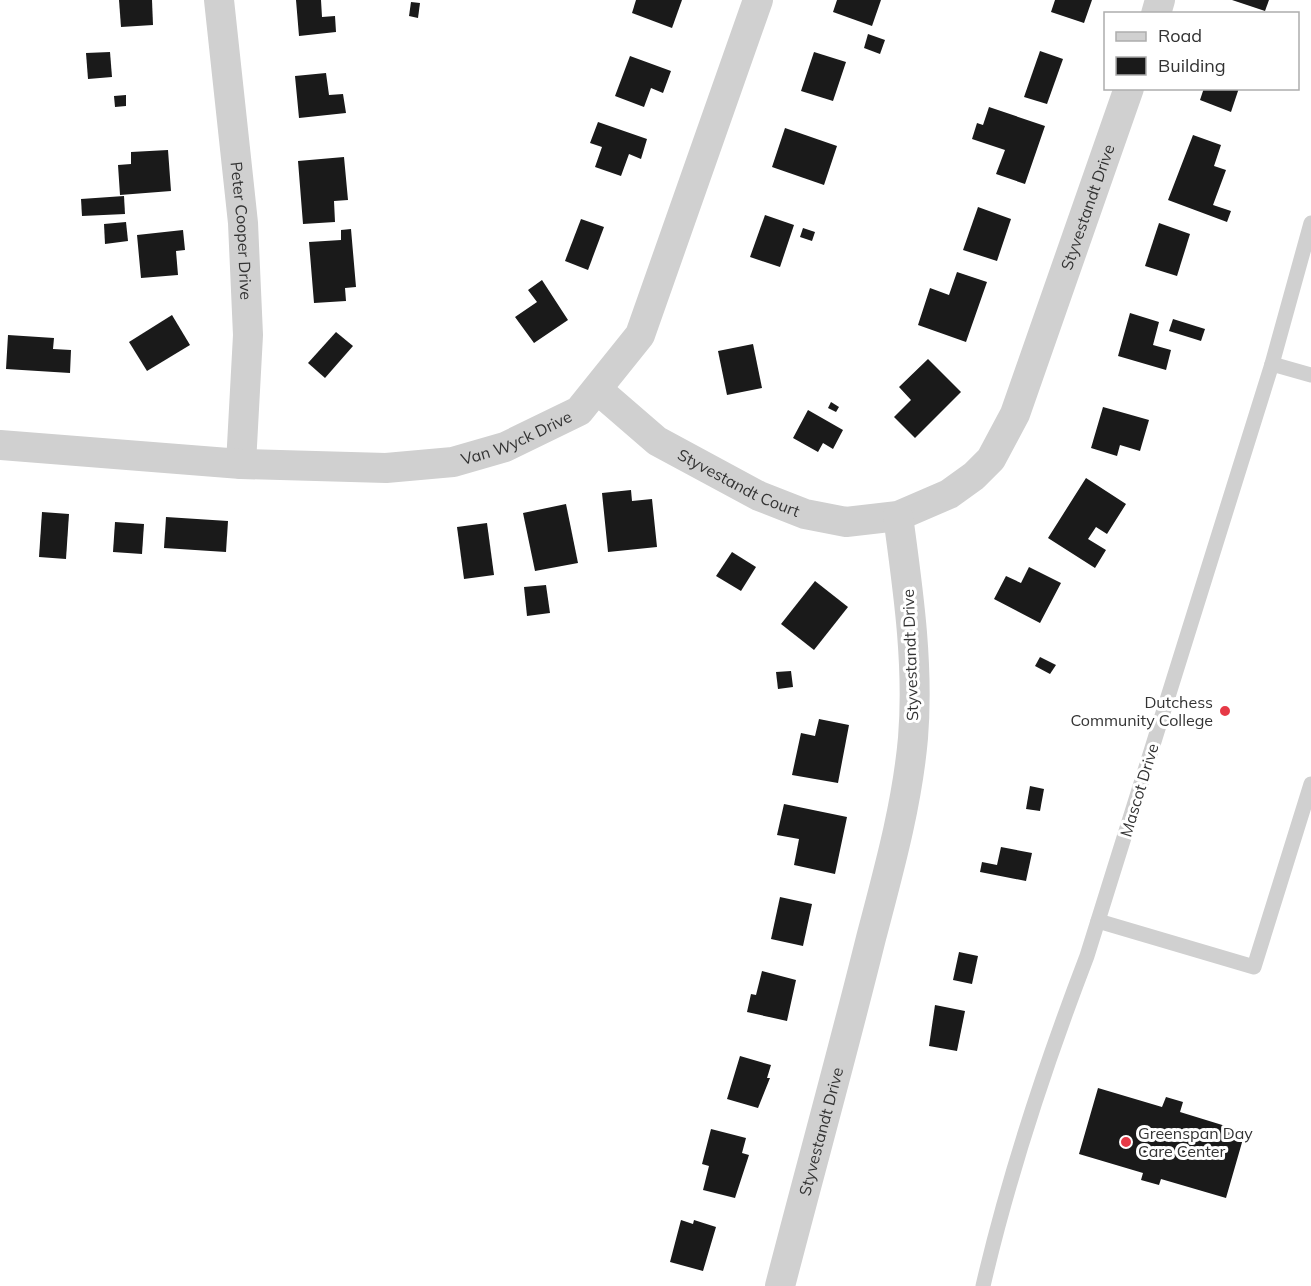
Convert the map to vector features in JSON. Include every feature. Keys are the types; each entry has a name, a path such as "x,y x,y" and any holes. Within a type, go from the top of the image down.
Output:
{"street":[{"name":"Peter Cooper Drive","path":"219,0 243,223 248,335 241,464"},
{"name":"Van Wyck Drive","path":"0,445 241,464 386,468 453,462 505,447 579,411 640,335 758,0"},
{"name":"Styvestandt Drive","path":"780,1286 892,857 908,778 913,739 914,662 898,516 940,499 974,476 991,459 1004,438 1018,405 1128,90"},
{"name":"Styvestandt Court","path":"598,390 657,441 759,496 806,514 846,522 898,516"}],"lane":[{"name":"Mascot Drive","path":"983,1286 1003,1210 1058,1032 1098,921 1272,364 1311,223"},
{"path":"1272,364 1311,375"},
{"path":"1098,921 1254,967 1311,784"}],"building":[{"path":"119,0 152,0 153,25 121,27"},
{"path":"296,0 321,0 322,17 335,16 336,32 299,36"},
{"path":"636,0 682,0 672,28 632,13"},
{"path":"837,0 881,0 872,26 833,12"},
{"path":"1055,0 1092,0 1084,23 1051,12"},
{"path":"1232,0 1269,0 1265,11"},
{"path":"411,2 420,3 418,18 409,16"},
{"path":"868,34 885,40 880,54 864,48"},
{"path":"1040,51 1063,59 1047,104 1024,97"},
{"path":"110,52 112,77 88,79 86,53"},
{"path":"814,52 846,62 833,101 801,91"},
{"path":"630,56 671,71 663,93 651,88 644,107 615,96"},
{"path":"326,73 329,95 343,94 346,113 299,118 295,76"},
{"path":"1203,90 1238,90 1231,112 1200,100"},
{"path":"126,95 126,106 115,107 114,96"},
{"path":"989,107 1045,126 1025,184 996,174 1005,150 972,139 977,123 983,125"},
{"path":"598,122 647,139 641,159 629,154 621,176 595,167 602,147 590,143"},
{"path":"785,128 837,146 824,185 772,167"},
{"path":"1193,135 1221,145 1214,166 1226,170 1213,205 1231,211 1227,222 1168,200"},
{"path":"168,150 171,191 120,195 118,165 131,164 131,152"},
{"path":"344,157 348,200 334,201 335,222 303,224 298,161"},
{"path":"124,196 125,214 82,216 81,199"},
{"path":"978,207 1011,219 997,261 963,250"},
{"path":"765,215 794,225 780,267 750,257"},
{"path":"581,219 604,227 588,270 565,261"},
{"path":"126,222 128,241 105,244 104,224"},
{"path":"1159,223 1190,234 1177,276 1145,266"},
{"path":"803,228 815,232 812,241 800,237"},
{"path":"351,229 356,287 345,288 346,301 314,303 309,242 341,240 341,230"},
{"path":"183,230 185,250 176,251 178,275 141,278 137,235"},
{"path":"957,272 987,282 966,342 918,325 930,288 949,295"},
{"path":"542,280 568,320 534,343 515,317 537,302 528,290"},
{"path":"1130,313 1159,322 1153,345 1171,350 1166,370 1118,356"},
{"path":"172,315 190,345 147,371 129,342"},
{"path":"1173,319 1205,329 1201,341 1169,331"},
{"path":"336,332 353,346 325,378 308,363"},
{"path":"8,335 54,338 53,349 71,350 70,373 6,369"},
{"path":"753,344 762,388 727,395 718,351"},
{"path":"928,359 961,392 915,438 894,417 911,400 899,387"},
{"path":"831,402 839,407 836,412 828,408"},
{"path":"1103,407 1149,420 1140,451 1120,445 1117,456 1091,448"},
{"path":"808,410 843,430 833,449 823,443 818,452 793,438"},
{"path":"1086,478 1126,504 1107,534 1096,527 1088,539 1106,550 1095,568 1048,538"},
{"path":"631,490 632,501 652,499 657,547 608,552 602,493"},
{"path":"566,504 578,563 535,571 523,513"},
{"path":"42,512 69,514 66,559 39,557"},
{"path":"166,517 228,521 226,552 164,548"},
{"path":"115,522 144,524 142,554 113,552"},
{"path":"487,523 494,575 464,579 457,527"},
{"path":"732,552 756,567 741,591 716,576"},
{"path":"1029,567 1061,583 1040,623 994,599 1006,576 1021,583"},
{"path":"815,581 848,607 814,650 781,624"},
{"path":"546,585 550,613 527,616 524,587"},
{"path":"1040,657 1056,665 1050,674 1035,666"},
{"path":"791,671 793,687 778,689 776,672"},
{"path":"819,719 849,725 838,783 792,775 801,733 815,736"},
{"path":"1030,786 1044,789 1040,811 1026,809"},
{"path":"784,804 847,817 835,874 794,865 799,839 777,835"},
{"path":"1001,847 1032,853 1026,881 980,872 982,862 997,865"},
{"path":"780,897 812,904 803,946 771,939"},
{"path":"959,952 978,956 972,984 953,980"},
{"path":"762,971 796,980 787,1021 747,1012 751,994 756,995"},
{"path":"935,1005 965,1011 957,1051 929,1046"},
{"path":"740,1056 771,1065 767,1078 770,1078 758,1108 727,1099"},
{"path":"1098,1088 1162,1107 1166,1097 1183,1102 1180,1112 1245,1132 1226,1198 1161,1179 1159,1185 1141,1180 1143,1173 1079,1154"},
{"path":"711,1129 746,1138 742,1153 749,1155 735,1198 703,1190 709,1166 702,1164"},
{"path":"681,1220 693,1224 694,1220 716,1227 703,1271 670,1262"}],"place":[{"name":"Dutchess Community College","path":"1225,711"},
{"name":"Greenspan Day Care Center","path":"1126,1142"}]}
